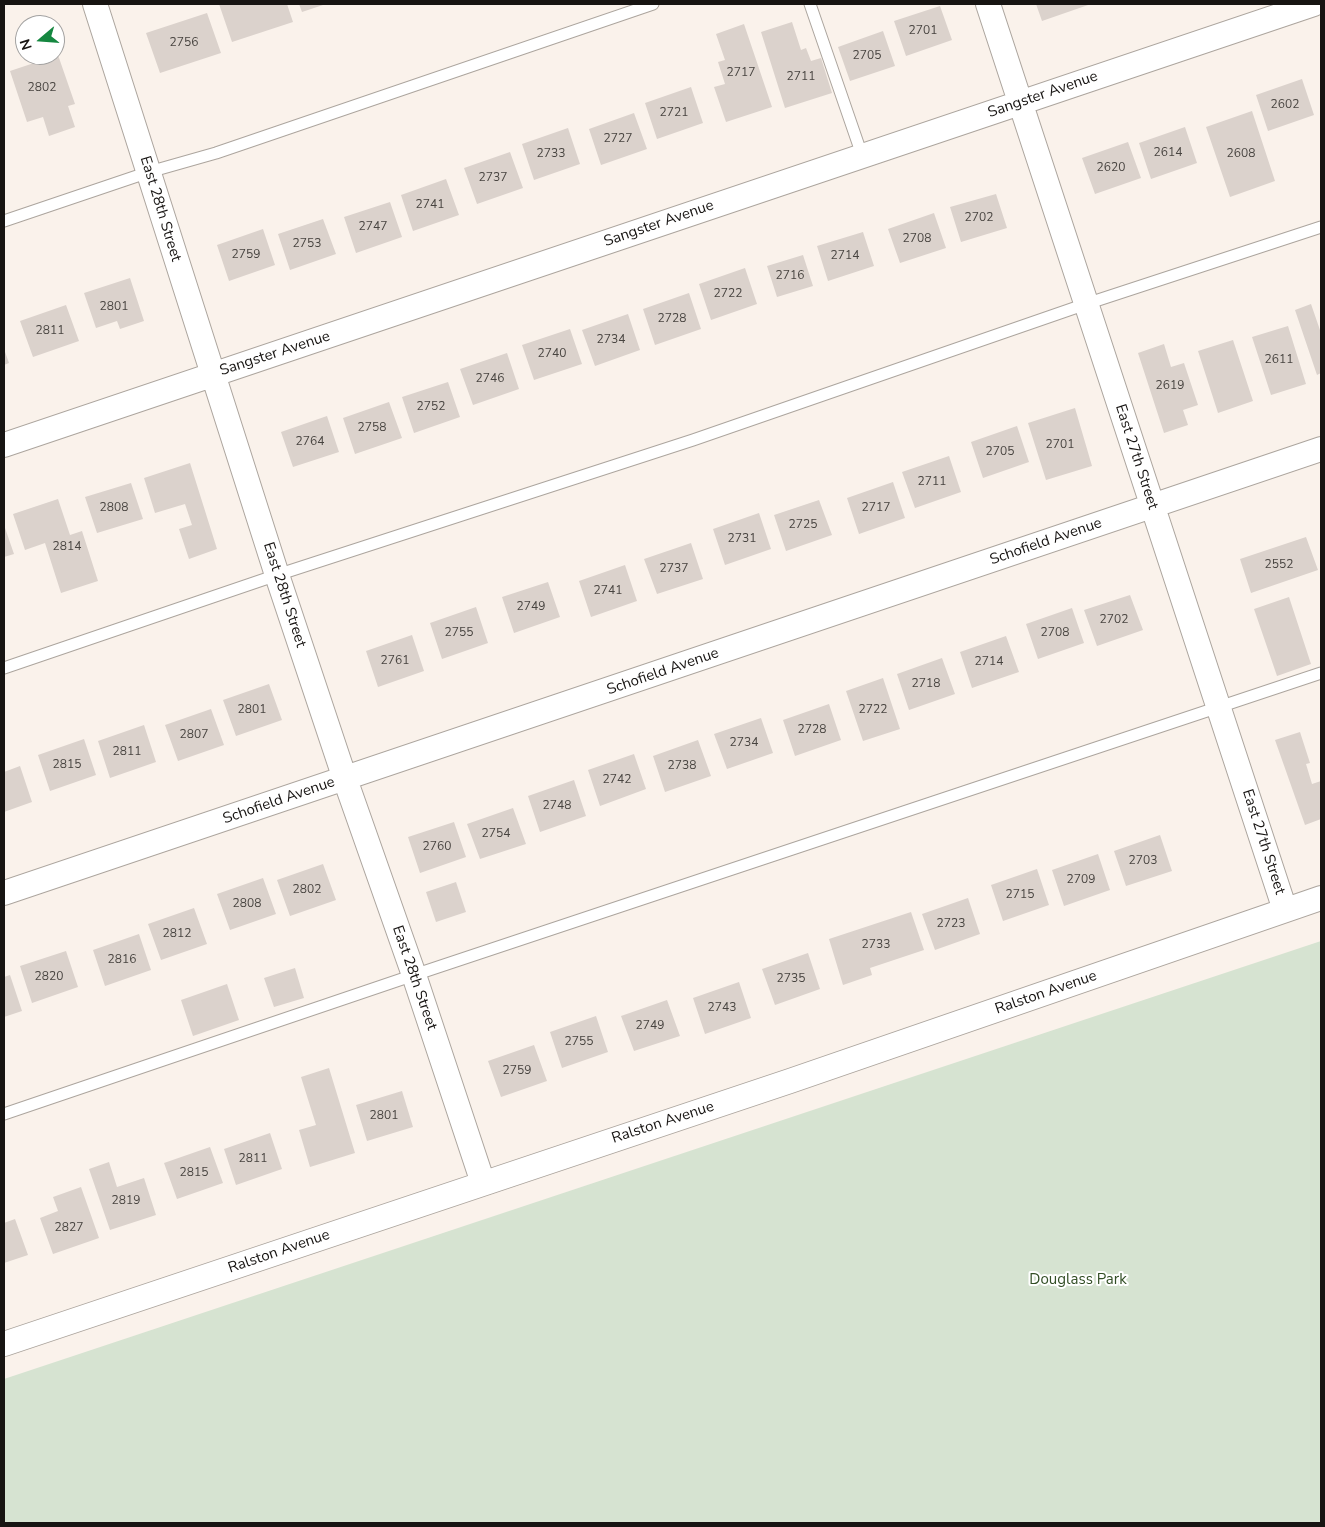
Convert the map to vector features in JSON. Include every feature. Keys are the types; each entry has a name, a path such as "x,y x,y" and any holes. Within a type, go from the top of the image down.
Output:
{"street":[{"name":"East 28th Street","path":"95,4 277,575 483,1183"},
{"name":"East 27th Street","path":"988,4 1285,910"},
{"name":"Sangster Avenue","path":"4,445 1314,4"},
{"name":"Schofield Avenue","path":"4,893 1321,449"},
{"name":"Ralston Avenue","path":"4,1344 799,1078 1321,898"}],"lane":[{"path":"4,221 149,172 226,150 653,4"},
{"path":"810,4 862,156"},
{"path":"4,668 277,575 693,440 1086,304 1321,227"},
{"path":"4,1114 414,975 1321,673"}],"green space":[{"name":"Douglass Park","path":"1321,941 1321,1523 4,1523 4,1379"}],"building":[{"path":"219,4 287,4 293,22 232,42"},
{"path":"299,4 326,4 302,12"},
{"path":"1036,4 1091,4 1042,21"},
{"path":"940,6 952,40 906,56 894,21"},
{"path":"207,13 221,53 160,73 146,33"},
{"path":"792,22 801,50 806,48 811,61 821,58 832,93 785,108 761,32"},
{"path":"744,24 772,107 726,122 714,87 725,84 718,62 725,60 716,34"},
{"path":"883,31 895,66 850,81 838,47"},
{"path":"28,65 61,65 75,104 68,106 75,127 49,136 43,117 27,122 10,71"},
{"path":"1302,79 1314,115 1268,131 1256,95"},
{"path":"691,87 703,123 657,139 645,103"},
{"path":"1252,111 1275,181 1230,197 1206,127"},
{"path":"634,113 647,149 601,165 589,129"},
{"path":"1185,127 1197,163 1151,179 1139,143"},
{"path":"568,128 580,164 534,180 522,144"},
{"path":"1128,142 1141,178 1095,194 1082,158"},
{"path":"510,152 523,188 477,204 464,168"},
{"path":"446,179 459,215 413,231 401,195"},
{"path":"996,194 1007,228 961,242 950,207"},
{"path":"390,202 402,237 356,253 344,217"},
{"path":"934,213 946,248 900,263 888,229"},
{"path":"323,219 336,254 290,270 278,234"},
{"path":"263,229 275,265 229,281 217,245"},
{"path":"863,232 874,266 828,281 817,246"},
{"path":"803,255 813,286 777,297 767,266"},
{"path":"745,268 757,304 711,320 699,284"},
{"path":"130,278 144,321 120,329 117,321 96,328 84,293"},
{"path":"689,293 701,329 655,345 643,309"},
{"path":"1311,304 1321,333 1321,373 1317,375 1295,310"},
{"path":"66,305 79,341 33,357 20,321"},
{"path":"628,314 640,350 595,366 582,330"},
{"path":"1288,326 1306,384 1271,395 1252,337"},
{"path":"570,329 582,364 534,380 522,345"},
{"path":"1233,340 1253,401 1218,413 1198,351"},
{"path":"1164,344 1171,367 1184,363 1198,405 1183,410 1188,425 1164,433 1138,353"},
{"path":"4,349 9,363 4,365"},
{"path":"507,353 519,389 473,405 460,369"},
{"path":"448,382 460,417 414,433 402,397"},
{"path":"389,402 402,438 355,454 343,418"},
{"path":"1075,408 1092,466 1046,480 1028,423"},
{"path":"327,416 339,452 293,467 281,432"},
{"path":"1017,426 1029,462 983,478 971,442"},
{"path":"949,456 961,492 915,508 902,472"},
{"path":"190,463 217,549 189,559 179,529 192,525 185,504 155,513 144,478"},
{"path":"893,482 905,518 859,534 847,498"},
{"path":"131,483 143,519 97,533 85,497"},
{"path":"58,499 70,535 82,531 98,581 61,593 45,543 25,550 13,514"},
{"path":"819,500 832,535 786,551 774,515"},
{"path":"759,513 771,549 725,565 713,529"},
{"path":"4,525 14,554 4,557"},
{"path":"1306,537 1318,570 1251,593 1240,559"},
{"path":"691,543 703,579 657,594 644,559"},
{"path":"625,565 637,601 591,617 579,581"},
{"path":"548,582 560,617 514,633 502,597"},
{"path":"1130,595 1143,630 1097,646 1084,610"},
{"path":"1289,597 1311,664 1277,676 1254,609"},
{"path":"476,607 488,643 442,659 430,623"},
{"path":"1072,608 1084,643 1038,659 1026,624"},
{"path":"412,635 424,671 378,687 366,651"},
{"path":"1006,636 1019,672 972,688 960,652"},
{"path":"942,658 955,694 909,710 897,674"},
{"path":"883,678 900,729 863,741 846,691"},
{"path":"269,684 282,720 236,736 223,700"},
{"path":"829,704 841,740 795,756 783,720"},
{"path":"211,709 224,745 178,761 165,725"},
{"path":"761,718 773,753 727,769 714,734"},
{"path":"144,725 156,762 110,778 98,741"},
{"path":"1300,732 1310,763 1306,764 1312,784 1321,781 1321,819 1305,825 1275,740"},
{"path":"84,739 96,775 50,791 38,755"},
{"path":"698,740 711,776 665,792 653,756"},
{"path":"634,754 646,789 600,806 588,770"},
{"path":"20,766 32,802 4,812 4,772"},
{"path":"574,780 586,816 540,832 528,796"},
{"path":"513,808 526,844 480,859 467,824"},
{"path":"454,822 466,857 420,873 408,837"},
{"path":"1160,835 1172,871 1126,886 1114,851"},
{"path":"1098,854 1110,890 1064,906 1052,870"},
{"path":"323,864 336,900 290,916 277,880"},
{"path":"1037,869 1049,905 1003,921 991,885"},
{"path":"263,878 276,914 230,930 217,894"},
{"path":"456,882 466,912 436,922 426,892"},
{"path":"968,898 980,934 935,950 922,914"},
{"path":"194,908 207,944 161,960 148,924"},
{"path":"911,912 924,950 870,968 872,975 843,985 829,939"},
{"path":"139,934 151,970 105,986 93,950"},
{"path":"66,951 78,987 32,1003 20,966"},
{"path":"808,953 820,989 775,1005 762,969"},
{"path":"295,968 304,998 274,1007 264,978"},
{"path":"10,975 22,1011 4,1017 4,977"},
{"path":"739,982 751,1018 705,1034 693,998"},
{"path":"227,984 239,1020 193,1036 181,1000"},
{"path":"667,1000 680,1036 634,1051 621,1016"},
{"path":"596,1016 608,1052 562,1068 550,1032"},
{"path":"534,1045 547,1081 501,1097 488,1061"},
{"path":"329,1068 355,1153 310,1167 299,1130 316,1125 301,1077"},
{"path":"402,1091 413,1127 367,1141 356,1105"},
{"path":"270,1133 282,1169 236,1185 224,1149"},
{"path":"210,1147 223,1183 177,1199 164,1163"},
{"path":"109,1162 117,1187 144,1178 156,1215 110,1230 89,1169"},
{"path":"81,1187 99,1238 53,1254 40,1218 58,1211 53,1197"},
{"path":"15,1219 28,1255 4,1263 4,1223"}]}
